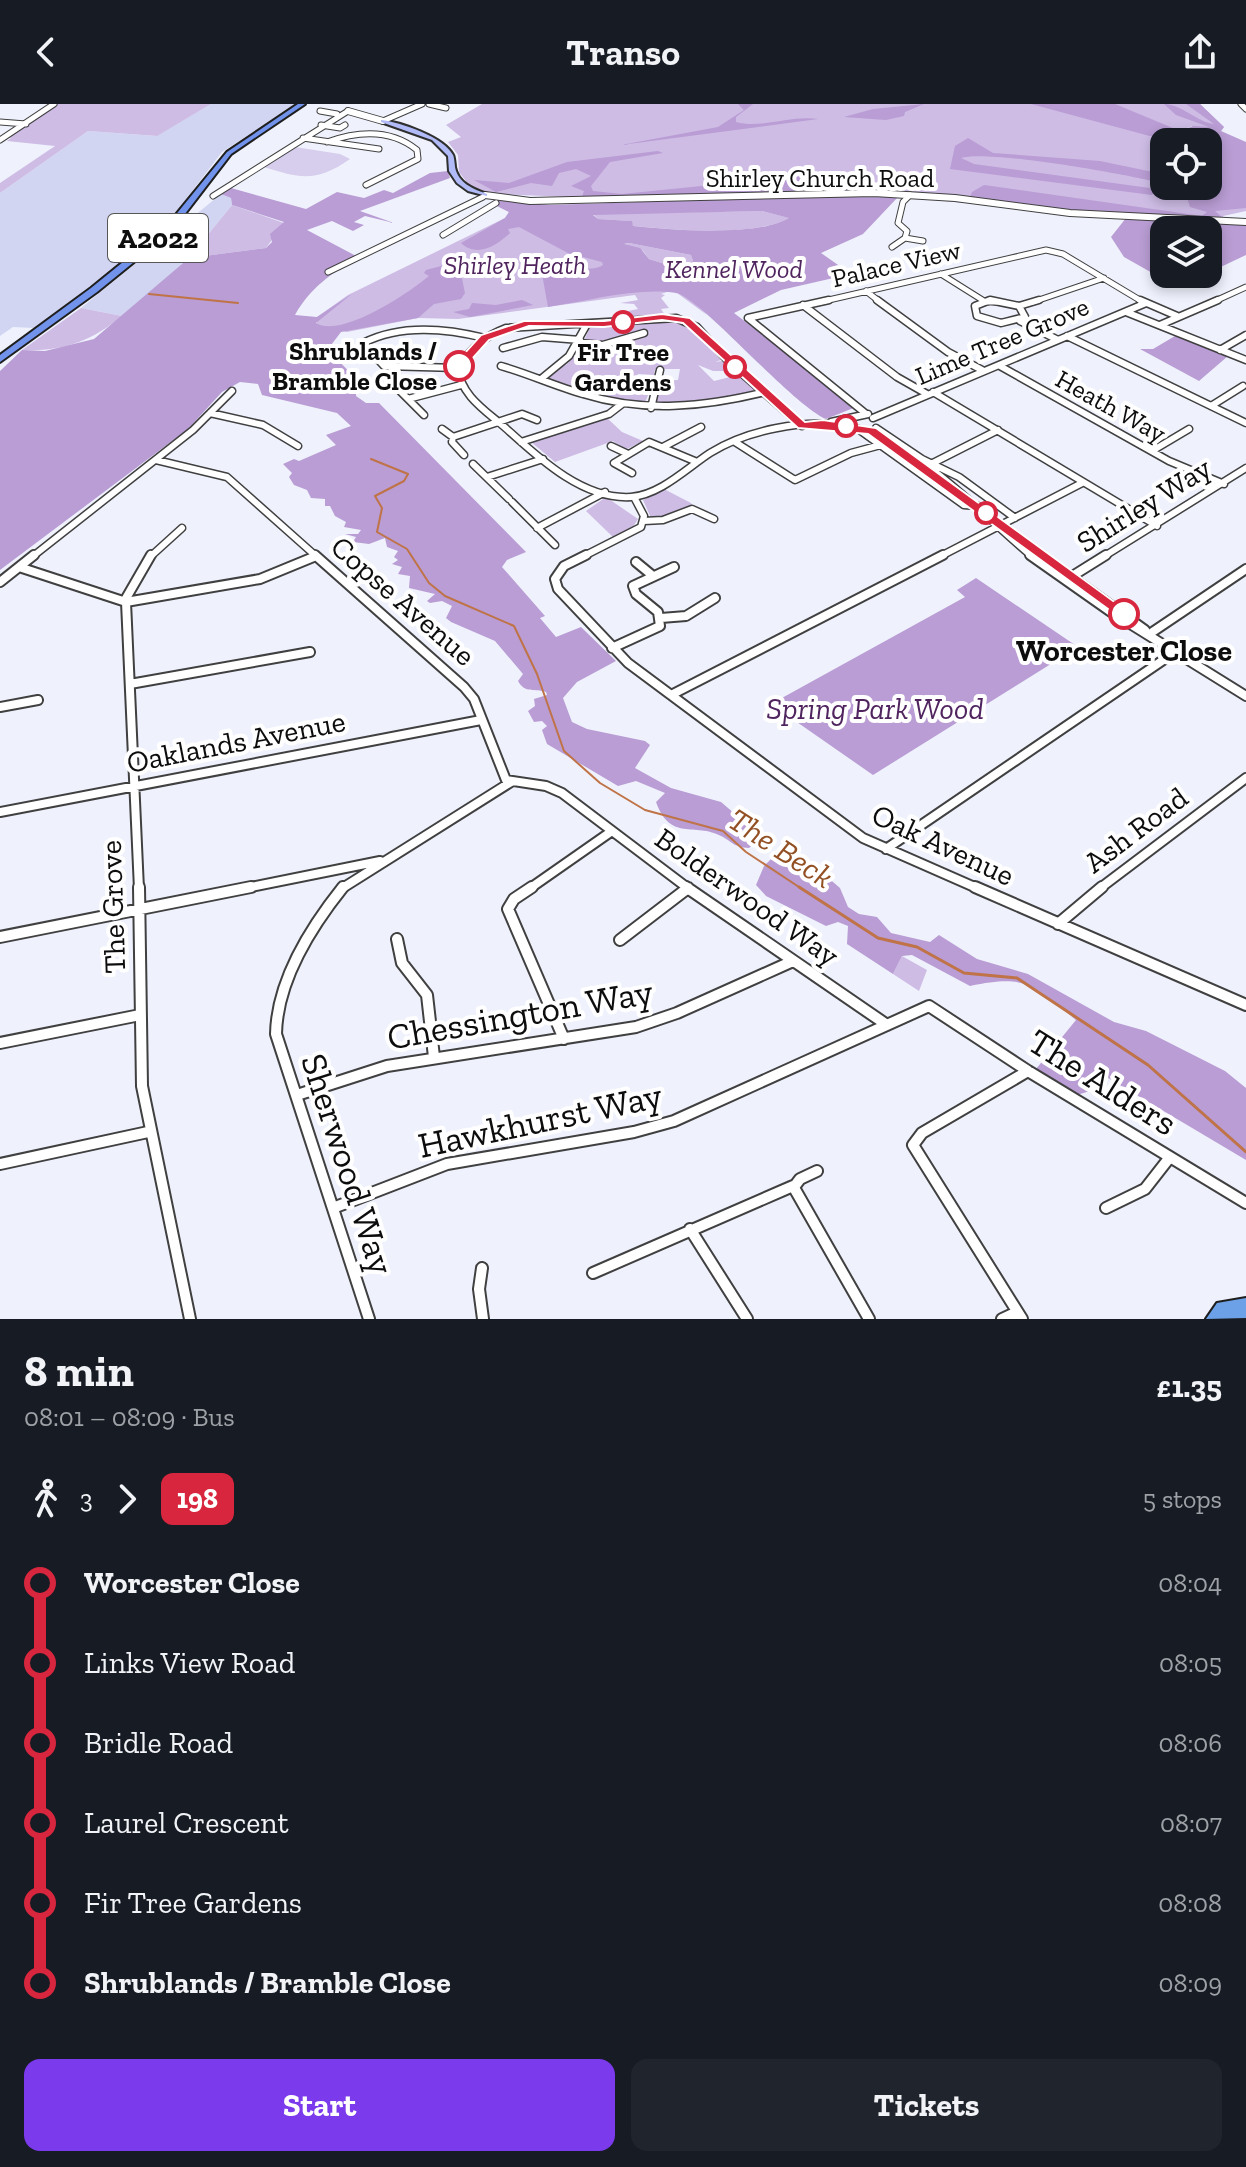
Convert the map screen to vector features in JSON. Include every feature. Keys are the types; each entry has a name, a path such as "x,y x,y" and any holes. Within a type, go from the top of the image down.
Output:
{"highway":[{"path":"1216,1319 1224,1310 1245,1306"}],"main road":[{"name":"A2022","path":"0,359 94,290 168,230 221,161 302,104"},
{"path":"383,121 437,141 451,156 449,168 456,180 490,199"}],"street":[{"path":"0,139 54,104"},
{"path":"214,194 338,114 363,104"},
{"path":"350,109 383,121 422,104"},
{"path":"429,104 446,108"},
{"path":"1241,104 1246,109"},
{"path":"320,111 338,114"},
{"path":"330,127 338,121"},
{"path":"0,122 26,124"},
{"path":"321,125 345,125"},
{"path":"327,142 354,135 382,134 402,139 417,150 418,159 366,185"},
{"path":"303,138 379,149"},
{"name":"Shirley Church Road","path":"490,199 673,200 815,193 910,195 1070,213 1246,222"},
{"path":"892,247 905,238 907,231 898,223 903,202 910,195"},
{"path":"443,235 490,199"},
{"path":"328,272 490,199"},
{"path":"905,238 923,241"},
{"name":"Palace View","path":"865,413 748,319 1039,251 1055,251 1104,278"},
{"path":"941,274 984,301 1006,301 1019,306 1025,315 1020,321"},
{"path":"1019,306 1104,278 1146,303 1177,316"},
{"path":"1160,325 1246,287"},
{"path":"866,291 948,352 982,370"},
{"path":"984,301 974,309 981,318 1001,323 1020,321 1058,340"},
{"name":"Lime Tree Grove","path":"873,418 1146,303"},
{"path":"803,305 901,380 998,430 1157,526"},
{"path":"1126,312 1246,360"},
{"path":"485,338 458,368 384,366 363,343 388,335 437,330 485,338 533,322 587,324 657,317 686,320 802,426"},
{"path":"541,379 553,371 579,342 587,324"},
{"path":"503,348 542,337 603,345 644,333"},
{"path":"1220,350 1246,335"},
{"path":"1067,336 1246,423"},
{"path":"501,366 622,404 651,408 709,406 765,392"},
{"name":"Heath Way","path":"1000,366 1224,484"},
{"path":"458,368 461,385 543,459 605,492 634,497 735,442 865,413 873,418 874,430 888,443 979,506 1004,534 1175,652 1242,693 1246,685"},
{"path":"651,408 660,370"},
{"path":"615,383 656,386"},
{"path":"408,399 461,385"},
{"path":"1211,406 1243,386"},
{"path":"0,582 156,460 232,391"},
{"path":"400,391 424,415"},
{"path":"521,442 609,414 622,404"},
{"path":"210,413 258,424 298,443"},
{"path":"453,437 524,414 537,420"},
{"path":"847,419 853,427"},
{"path":"823,424 853,427 861,431 964,505 979,506"},
{"path":"663,447 701,427"},
{"path":"442,429 453,437"},
{"path":"1155,450 1189,429"},
{"path":"861,431 874,430 961,478 1015,518"},
{"path":"931,464 998,430"},
{"path":"453,437 452,442 464,455"},
{"path":"632,473 614,465 649,442 697,462"},
{"path":"735,442 795,480 851,453 888,443"},
{"path":"611,446 628,454"},
{"path":"487,477 543,459"},
{"name":"Copse Avenue","path":"156,460 227,477 468,690 501,774 511,782"},
{"path":"473,464 555,545"},
{"name":"Shirley Way","path":"1069,579 1246,468"},
{"path":"671,695 1082,483"},
{"path":"537,528 605,492"},
{"path":"634,497 644,521 663,520 692,509 714,519"},
{"name":"Oak Avenue","path":"644,521 633,533 561,569 555,579 558,589 612,648 858,835 1246,1005"},
{"path":"126,601 152,554 182,528"},
{"path":"19,567 126,601 260,579 316,556"},
{"path":"636,562 653,576"},
{"path":"661,618 633,588 638,581 674,567"},
{"path":"1148,635 1246,569"},
{"path":"661,618 686,616 715,598"},
{"name":"The Grove","path":"126,601 132,787 140,909 142,1086 148,1132 190,1319"},
{"path":"612,648 655,631 661,618"},
{"path":"130,684 310,652"},
{"path":"886,849 1175,652"},
{"path":"0,707 38,700"},
{"name":"Oaklands Avenue","path":"0,812 481,720"},
{"name":"Ash Road","path":"1058,924 1067,913 1246,778"},
{"path":"333,868 344,885 500,792 511,782"},
{"name":"Bolderwood Way","path":"511,782 546,786 581,807 688,888 887,1025"},
{"path":"564,1039 508,909 514,899 612,831"},
{"path":"0,937 333,868 381,861"},
{"name":"Sherwood Way","path":"344,885 278,1003 275,1026 369,1319"},
{"path":"620,940 688,888"},
{"path":"397,939 402,963 427,995 434,1057"},
{"name":"Chessington Way","path":"297,1095 370,1070 434,1057 564,1039 661,1019 793,961"},
{"name":"Hawkhurst Way","path":"333,1208 447,1164 634,1132 674,1121 933,1006"},
{"name":"The Alders","path":"933,1006 1028,1071 1246,1203"},
{"path":"0,1043 140,1015"},
{"path":"1002,1319 1019,1316 913,1145 922,1133 1028,1071"},
{"path":"0,1164 148,1132"},
{"path":"1106,1208 1145,1189 1170,1157"},
{"path":"593,1273 794,1187 800,1179 817,1171"},
{"path":"794,1187 869,1319"},
{"path":"690,1229 747,1319"},
{"path":"482,1268 479,1289 483,1319"}],"shaded area":[{"path":"211,104 296,104 222,152 167,224 117,266 34,328 13,327 0,336 0,193 88,131 156,136"},
{"path":"295,147 340,154 350,159 328,172 308,176 264,167"},
{"path":"221,194 231,198 232,205 189,258 138,303 122,316 81,308"}],"green space":[{"path":"56,104 211,104 157,136 88,131 0,193 0,183 55,146 7,141 9,137"},
{"path":"482,104 1200,104 1224,127 1222,130 1192,126 1150,128 1150,200 1222,200 1222,171 1246,202 1246,211 1223,216 1224,219 1222,216 1108,216 855,193 593,198 475,193 459,172 458,155 448,142 461,137 446,125"},
{"path":"738,104 753,104 736,117 736,122 746,124 818,119 621,145 718,127 744,110"},
{"path":"924,104 905,112 904,116 886,120 844,117 873,109"},
{"path":"1031,104 1115,104 1173,128 1150,128 1150,136"},
{"path":"1164,104 1214,124 1186,104 1200,104 1224,127 1222,130 1188,128 1209,127 1176,115"},
{"path":"1222,131 1246,142 1246,208 1215,211 1221,216 1202,216 1207,212 1190,207 1188,200 1222,200"},
{"path":"968,138 993,153 1100,161 1150,171 1150,181 1028,160 976,156 961,158 974,164 1150,188 1150,195 950,169 955,146"},
{"path":"658,151 663,153 610,162 591,186 593,191 622,194 792,177 831,177 815,184 823,190 808,192 582,197 584,191 571,186 591,176 576,169 559,173 552,186 531,183 496,192 474,180 509,183 567,162"},
{"path":"448,171 450,178 360,211 394,223 365,216 354,222 364,225 353,231 332,221 307,230 358,257 322,282 295,315 317,317 353,293 316,323 342,325 375,312 407,292 429,276 424,273 426,270 449,264 460,269 465,293 461,299 434,304 418,318 341,332 322,357 335,357 362,385 356,387 356,396 366,403 379,403 526,552 507,560 502,567 545,616 540,618 556,637 581,627 616,661 577,682 563,698 572,722 587,729 645,741 650,745 635,768 671,788 721,802 762,837 749,848 711,832 676,827 668,822 656,802 665,793 636,781 618,786 547,744 542,730 547,726 542,721 534,722 528,711 535,706 534,699 547,695 546,692 521,685 518,681 523,674 495,641 446,618 452,606 442,601 430,603 427,601 435,594 409,588 410,576 398,574 402,567 392,564 398,560 394,557 398,551 387,547 385,538 369,544 353,542 356,537 345,534 358,534 361,530 344,527 346,522 335,516 330,506 325,506 325,499 311,498 307,490 294,485 289,477 292,473 283,464 294,459 299,461 336,445 326,435 351,426 337,413 262,395 258,384 240,382 222,392 188,429 0,570 0,371 22,350 45,351 94,339 189,258 266,248 272,242 270,234 284,222 232,205 231,198 221,194 231,188 306,209 337,192 364,198 384,190 393,193 430,173"},
{"path":"984,185 1202,216 1067,210 970,197 972,192"},
{"name":"Kennel Wood","path":"853,195 898,197 863,234 821,253 851,274 781,290 734,313 856,407 826,419 810,409 704,312 676,293 629,293 548,307 542,274 592,269 603,265 602,262 568,253 519,227 508,229 510,233 499,242 480,250 473,250 461,243 505,218 509,212 497,206 498,199 549,205","holes":["762,211 789,218 757,228 714,231 633,226 632,221 598,219 593,215","624,244 691,255 693,261 678,268 649,259 640,248"]},
{"path":"232,205 284,223 266,248 189,258"},
{"name":"Shirley Heath","path":"497,206 664,268 707,315 673,290 661,294 665,295 661,298 669,308 661,309 665,315 628,319 623,312 638,309 634,304 620,303 638,300 635,295 458,319 418,318 347,332 317,325 317,317 348,295 505,218 509,212"},
{"path":"762,211 790,218 756,228 692,230 633,226 631,221 598,219 593,214"},
{"path":"1126,218 1150,219 1150,272 1124,257 1111,237"},
{"path":"1222,224 1246,225 1246,255 1222,266"},
{"path":"629,243 691,255 693,261 678,268 649,259 643,251 623,245"},
{"path":"522,300 533,305 470,317 453,312 469,309 472,303 496,305"},
{"path":"81,308 122,316 76,343 50,349 22,350"},
{"path":"673,320 689,326 721,360 715,362 722,361 734,371 713,371 698,365 714,381 738,375 756,391 701,402 655,404 660,381 678,380 680,369 655,369 654,375 638,374 635,382 616,379 610,385 651,388 644,405 605,398 546,378 561,364 566,365 580,350 576,348 579,345 608,349 650,333 646,330 598,344 584,341 590,327"},
{"path":"1175,336 1228,356 1199,381 1140,349 1153,349"},
{"path":"607,418 622,432 643,441 625,450 613,441 555,462 531,442"},
{"path":"662,488 692,505 665,517 651,518 643,500"},
{"path":"606,497 638,519 631,530 614,538 586,511"},
{"name":"Spring Park Wood","path":"976,578 1078,647 873,775 771,704 965,597 957,590"},
{"path":"777,853 826,876 840,888 848,907 859,914 877,917 891,933 930,942 939,935 977,959 1028,974 1114,1022 1146,1031 1225,1071 1246,1088 1246,1160 1108,1078 1098,1078 1091,1083 1090,1091 1077,1095 1036,1069 1076,1020 1028,985 1005,981 970,986 912,955 902,956 893,974 847,944 848,926 838,922 826,926 766,896 756,885 764,866"},
{"path":"902,956 927,970 919,991 893,974"}],"waterway":[{"path":"149,294 238,303"},
{"name":"The Beck","path":"371,459 408,474 404,481 375,496 382,508 377,532 407,549 429,583 445,596 514,626 537,674 564,751 600,783 645,810 723,831 746,852 802,889"},
{"name":"The Beck","path":"799,887 878,938 917,947 964,973 1017,978 1148,1065 1246,1152"}],"bus line":[{"name":"198","path":"459,366 485,338 506,328 528,323 604,324 662,317 686,320 802,426 823,424 871,431 965,495 999,526 1124,614"}],"place":[{"name":"Fir Tree Gardens","path":"623,322"},
{"name":"Shrublands / Bramble Close","path":"459,366"},
{"name":"Worcester Close","path":"1124,614"}]}
